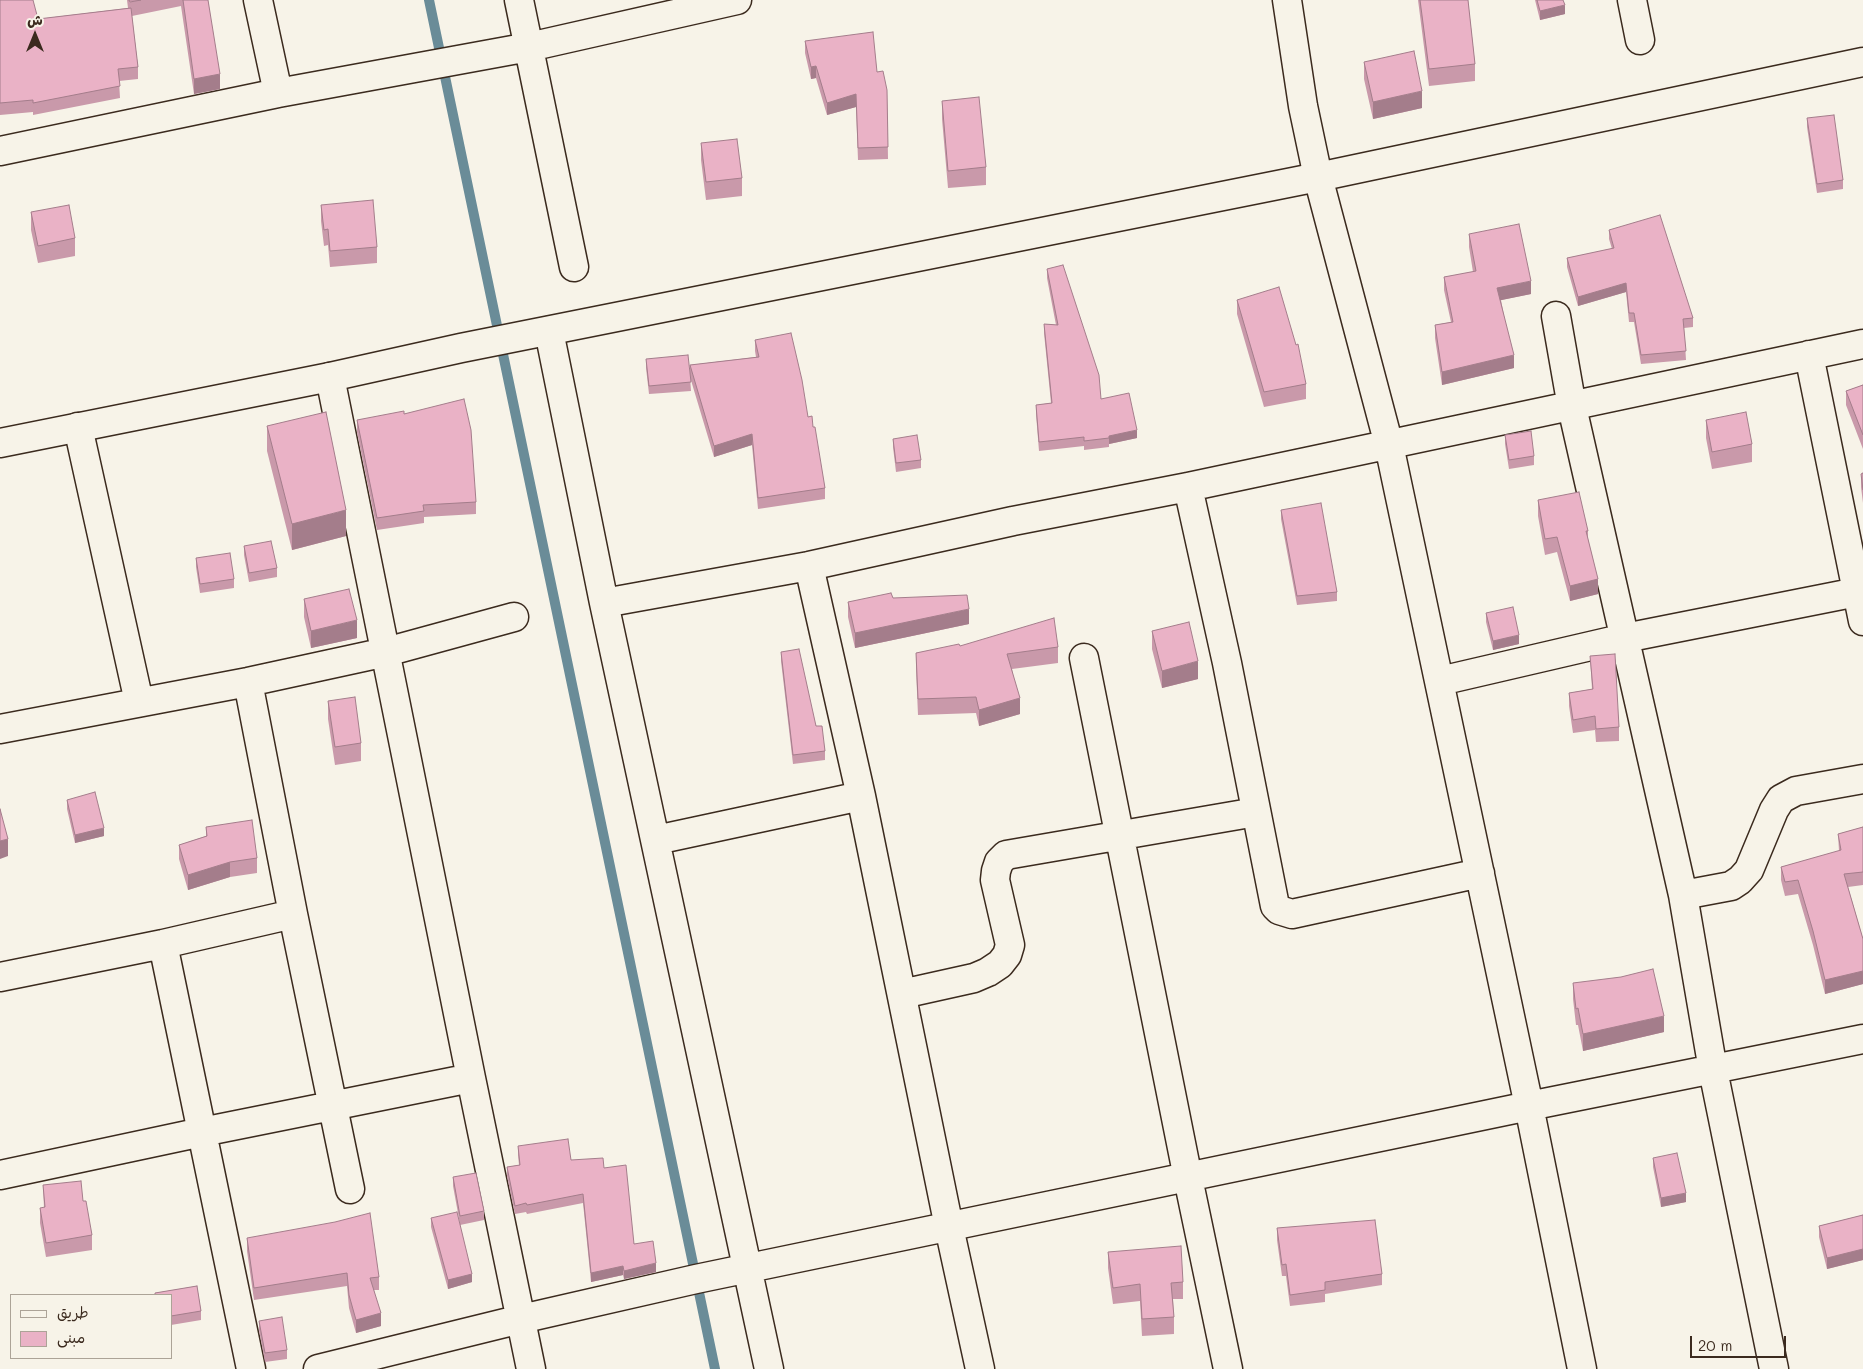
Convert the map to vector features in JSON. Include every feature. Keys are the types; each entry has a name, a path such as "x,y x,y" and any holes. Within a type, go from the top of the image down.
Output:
{"street":[{"path":"258,0 278,93"},
{"path":"519,0 574,267"},
{"path":"0,151 278,93 529,47 737,0"},
{"path":"1287,0 1303,106 1318,177 1389,445 1529,1106 1582,1369"},
{"path":"1632,0 1640,40"},
{"path":"0,443 330,377 461,348 1318,177 1863,62"},
{"path":"1556,316 1572,407 1683,895 1713,1070 1774,1369"},
{"path":"549,331 604,603 769,1369"},
{"path":"604,603 809,566 1013,521 1188,487 1863,344"},
{"path":"1809,355 1863,621"},
{"path":"330,377 471,1078 532,1369"},
{"path":"78,427 139,702"},
{"path":"1188,487 1227,663 1273,901 1279,910 1292,914 1480,873"},
{"path":"809,566 861,796 949,1228 980,1369"},
{"path":"1440,680 1625,638 1857,592"},
{"path":"0,729 248,682 386,652 514,617"},
{"path":"1084,658 1228,1369"},
{"path":"248,682 293,914 350,1190"},
{"path":"1683,895 1730,886 1740,880 1749,870 1774,810 1781,799 1796,791 1863,779"},
{"path":"656,840 861,796"},
{"path":"902,994 974,978 1000,964 1007,955 1010,945 995,880 999,862 1006,855 1256,812"},
{"path":"0,977 162,944 293,914"},
{"path":"162,944 251,1369"},
{"path":"318,1369 521,1319 748,1269 1529,1106 1863,1039"},
{"path":"0,1175 471,1078"}],"building":[{"path":"0,0 33,0 38,19 131,8 138,67 118,69 120,86 33,103 33,100 0,103"},
{"path":"183,0 208,0 220,74 194,79"},
{"path":"1420,0 1468,0 1475,64 1429,69"},
{"path":"1537,0 1563,0 1565,5 1540,11"},
{"path":"873,32 877,72 883,71 887,90 888,147 858,148 856,94 827,103 816,66 811,67 805,41"},
{"path":"1414,51 1422,91 1373,102 1364,62"},
{"path":"979,97 986,167 948,171 942,101"},
{"path":"1834,115 1843,180 1817,184 1807,118"},
{"path":"737,139 742,178 706,182 701,143"},
{"path":"373,200 377,247 330,251 328,229 324,230 321,205"},
{"path":"69,205 75,238 38,246 31,212"},
{"path":"1660,215 1693,318 1683,319 1686,351 1641,355 1634,313 1629,313 1626,283 1578,297 1567,258 1614,248 1609,230"},
{"path":"1519,224 1531,281 1497,288 1514,355 1442,372 1435,325 1453,322 1444,277 1476,271 1469,234"},
{"path":"1063,265 1099,375 1101,399 1129,393 1137,430 1109,436 1109,438 1084,441 1084,437 1039,442 1036,405 1052,403 1044,324 1058,325 1047,269"},
{"path":"1279,287 1296,345 1298,344 1306,384 1264,392 1237,300"},
{"path":"791,333 808,417 812,416 813,427 815,427 825,488 758,498 752,434 714,446 690,365 759,357 755,340"},
{"path":"688,355 691,382 649,386 646,359"},
{"path":"1863,385 1863,435 1846,391"},
{"path":"464,399 471,430 476,502 423,505 424,511 377,518 357,420 404,411 404,414"},
{"path":"326,412 346,510 292,524 267,426"},
{"path":"1746,412 1752,444 1712,452 1706,420"},
{"path":"1531,431 1534,456 1509,460 1505,435"},
{"path":"917,435 921,460 896,463 893,439"},
{"path":"1863,473 1863,490 1861,474"},
{"path":"1579,492 1598,579 1570,586 1557,537 1545,539 1538,500"},
{"path":"1321,503 1337,592 1297,596 1281,510"},
{"path":"271,541 277,568 249,573 244,546"},
{"path":"230,553 234,579 200,584 196,558"},
{"path":"349,589 357,620 311,631 304,599"},
{"path":"891,593 893,598 967,595 969,609 855,633 848,602"},
{"path":"1513,607 1519,635 1493,641 1486,613"},
{"path":"1054,618 1058,647 1007,654 1020,698 979,710 976,697 918,699 916,653 959,644 960,646"},
{"path":"1189,622 1198,661 1162,671 1152,631"},
{"path":"799,649 816,726 822,726 825,751 793,755 781,652"},
{"path":"1615,654 1619,727 1596,729 1595,716 1573,720 1569,693 1593,689 1590,656"},
{"path":"355,697 361,743 335,747 328,701"},
{"path":"95,792 104,828 75,835 67,800"},
{"path":"0,809 8,839 0,841"},
{"path":"252,820 257,858 230,862 188,875 179,845 207,836 206,827"},
{"path":"1863,827 1863,872 1844,874 1863,939 1863,971 1825,980 1798,880 1785,882 1781,867 1841,850 1838,834"},
{"path":"1653,969 1664,1016 1583,1034 1578,1008 1576,1009 1573,983 1621,977"},
{"path":"568,1139 571,1160 603,1158 604,1168 626,1165 634,1244 653,1241 656,1263 624,1271 623,1266 591,1273 583,1194 515,1206 507,1167 520,1165 518,1146"},
{"path":"1677,1153 1686,1193 1661,1198 1653,1158"},
{"path":"476,1173 484,1211 460,1216 453,1177"},
{"path":"81,1181 83,1201 86,1201 92,1235 46,1243 40,1208 45,1207 43,1185"},
{"path":"457,1212 472,1274 448,1280 431,1218"},
{"path":"370,1213 379,1277 370,1278 381,1313 356,1320 349,1295 347,1273 254,1288 247,1238 335,1222"},
{"path":"1863,1215 1863,1249 1827,1258 1819,1226"},
{"path":"1375,1220 1382,1274 1325,1282 1325,1290 1290,1295 1286,1264 1282,1265 1277,1228"},
{"path":"1181,1246 1183,1282 1171,1283 1174,1317 1142,1319 1140,1284 1113,1288 1108,1252"},
{"path":"197,1286 201,1311 172,1316 172,1294 155,1293"},
{"path":"282,1317 287,1350 265,1353 259,1321"}],"waterway":[{"path":"429,0 715,1369"}]}
